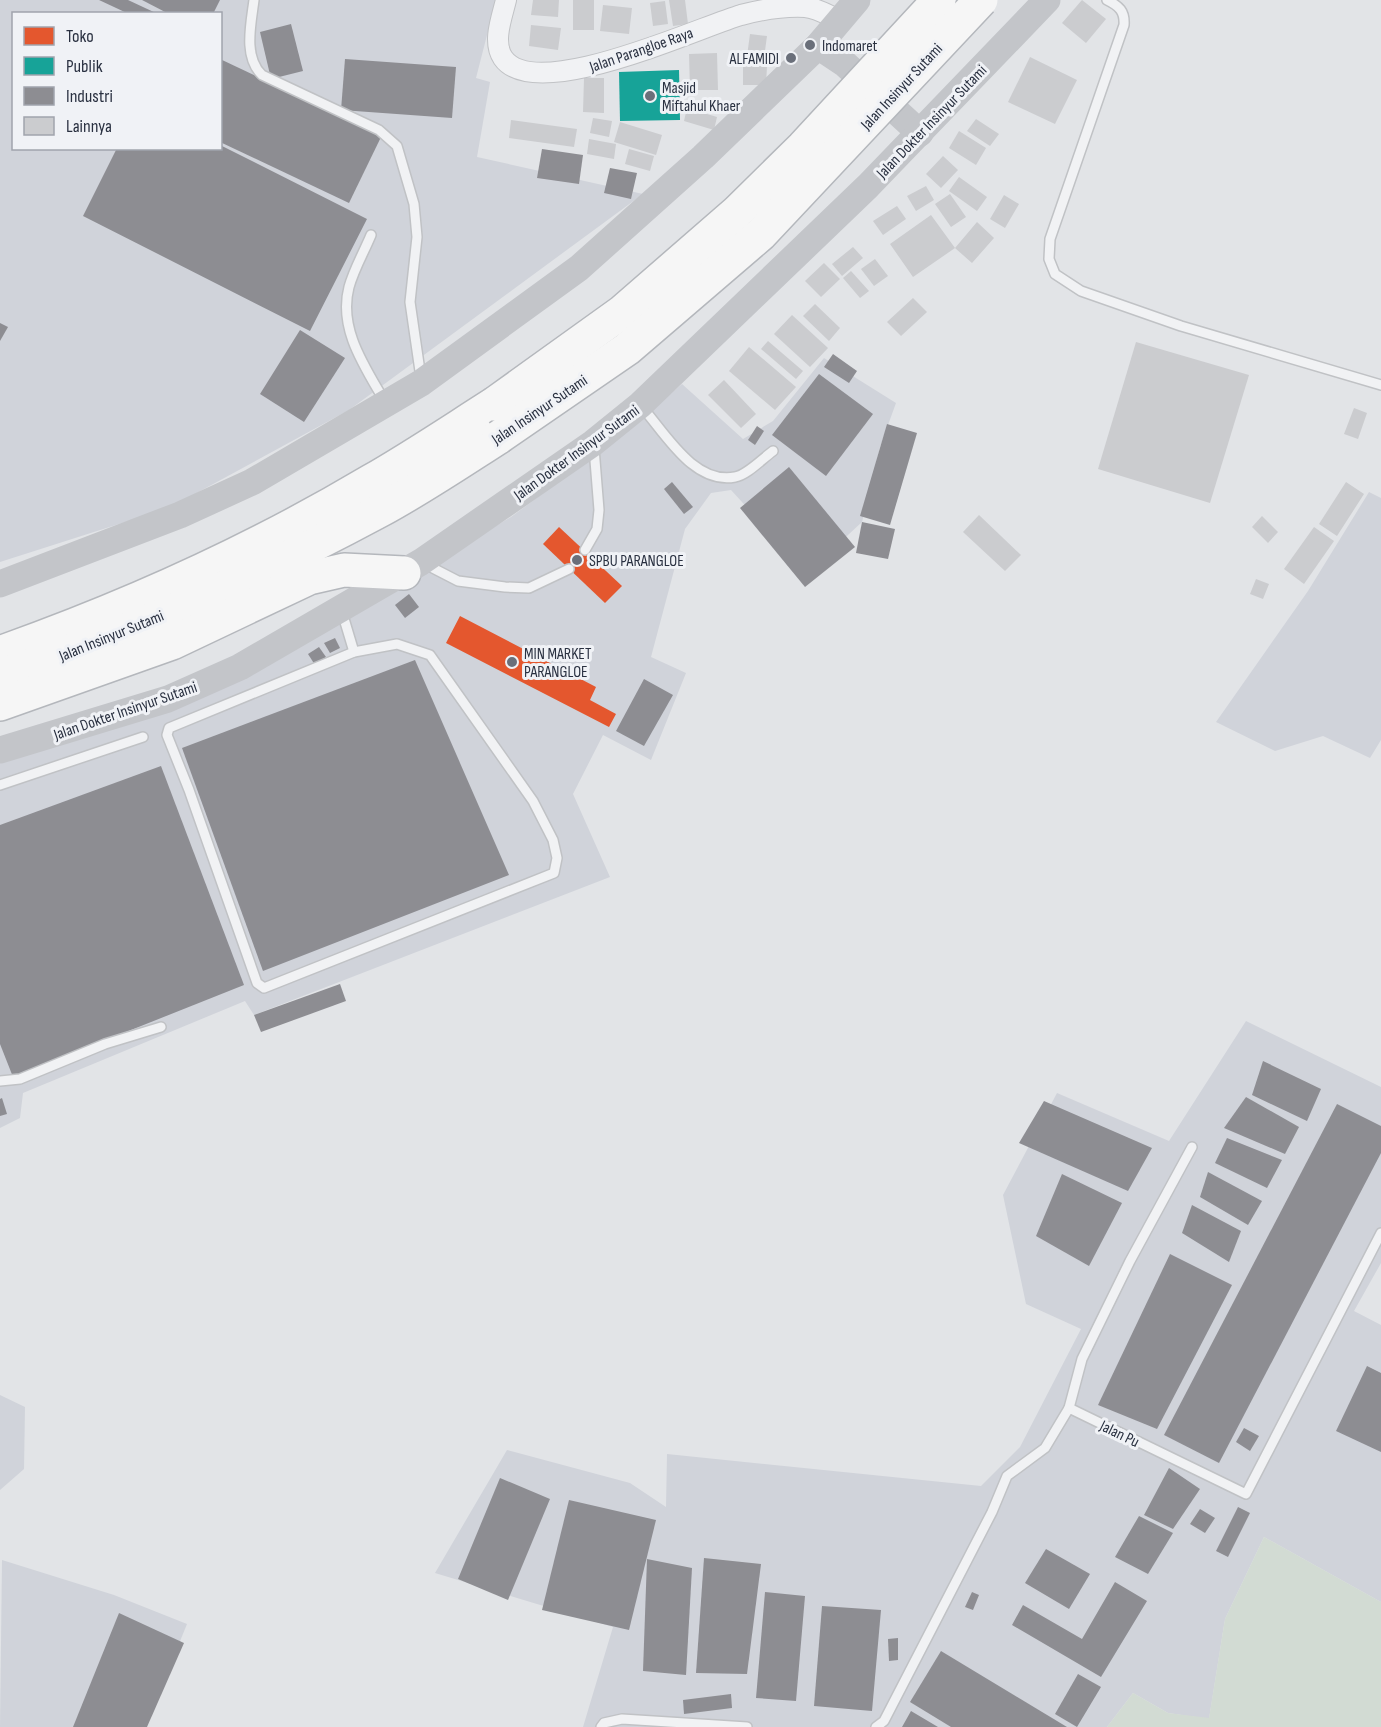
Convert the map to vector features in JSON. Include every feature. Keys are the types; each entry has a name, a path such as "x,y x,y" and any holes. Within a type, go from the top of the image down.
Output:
{"highway":[{"name":"Jalan Insinyur Sutami","path":"0,652 44,637 202,571 285,529 371,481 494,404 622,312 737,212 803,147 939,0"},
{"name":"Jalan Insinyur Sutami","path":"0,675 59,656 210,595 381,511 499,437 627,349 761,234 981,0"},
{"path":"0,704 172,643 309,578 344,570 412,567"}],"street":[{"name":"Jalan Parangloe Raya","path":"506,0 498,36 499,51 504,60 535,74 547,75 582,70 742,11 806,7 839,20"},
{"path":"0,584 180,515 252,482 422,383 579,268 703,157 818,46 858,0"},
{"name":"Jalan Dokter Insinyur Sutami","path":"0,750 168,699 240,667 342,610 412,567 593,443 640,405 920,133 1047,0"},
{"path":"818,46 845,64 920,133"}],"lane":[{"path":"254,0 250,52 256,69 262,75 379,130 390,137 401,155 417,222 410,302 422,383"},
{"path":"1107,0 1119,6 1124,25 1050,239 1049,258 1055,274 1081,291 1181,326 1381,385"},
{"path":"370,236 349,286 346,310 357,356 386,404"},
{"path":"640,405 696,469 710,475 737,477 773,451"},
{"path":"585,550 597,529 599,510 599,484 593,443"},
{"path":"412,567 458,581 505,588 529,588 569,569"},
{"path":"342,610 354,652"},
{"path":"397,644 430,656 533,801 553,840 557,858 554,873 264,988 257,983 189,790 167,735 169,728 354,652 397,644"},
{"path":"0,785 143,737"},
{"path":"0,1081 20,1079 105,1044 161,1027"},
{"path":"876,1727 884,1721 992,1512 1007,1476 1045,1448 1070,1408 1082,1359 1130,1261 1192,1147"},
{"name":"Jalan Pu","path":"1070,1408 1246,1494 1381,1233"},
{"path":"602,1727 604,1724 622,1719 747,1727"}],"shaded area":[{"path":"0,0 496,0 476,78 490,82 477,157 643,194 349,410 169,508 0,562"},
{"path":"824,358 896,403 880,447 862,522 807,573 731,490 711,493 685,529 651,657 686,673 651,760 603,735 573,794 610,877 254,1015 245,1001 23,1093 20,1118 0,1128 0,756 246,675 511,517 622,435 682,384 743,439 773,421"},
{"path":"1369,492 1381,498 1381,740 1370,758 1323,736 1275,751 1216,722 1308,591"},
{"path":"1246,1021 1381,1087 1381,1263 1354,1311 1381,1325 1381,1602 1264,1537 1225,1619 1209,1719 1168,1713 1133,1693 1107,1727 583,1727 613,1627 435,1573 507,1450 630,1483 666,1507 667,1454 981,1486 1020,1447 1081,1329 1026,1304 1003,1195 1057,1093 1169,1141"},
{"path":"0,1395 25,1407 24,1469 0,1490"},
{"path":"1264,1537 1381,1602 1381,1727 1107,1727 1133,1693 1168,1713 1209,1718 1225,1619"},
{"path":"2,1560 114,1595 187,1624 145,1727 0,1727"}],"building: Toko":[{"name":"SPBU PARANGLOE","path":"559,527 622,586 605,603 543,544"},
{"path":"460,616 596,687 590,700 616,714 609,727 446,643"}],"building: Publik":[{"name":"Masjid Miftahul Khaer","path":"679,70 680,120 620,121 619,72"}],"building: Industri":[{"path":"99,0 128,0 154,12 125,12"},
{"path":"142,0 220,0 214,12 165,12"},
{"path":"291,24 303,71 271,79 260,32"},
{"path":"345,59 456,67 452,118 341,110"},
{"path":"222,60 382,135 349,203 222,143"},
{"path":"222,146 367,219 310,331 83,216 116,150 222,150"},
{"path":"542,149 583,155 579,184 537,178"},
{"path":"610,168 637,173 631,199 604,193"},
{"path":"0,323 8,327 0,341"},
{"path":"300,330 345,358 304,422 260,394"},
{"path":"833,354 857,371 849,383 824,367"},
{"path":"819,374 873,414 826,476 772,435"},
{"path":"887,424 917,433 890,525 860,516"},
{"path":"757,426 764,431 755,445 748,440"},
{"path":"789,467 855,547 805,587 740,508"},
{"path":"672,482 693,507 684,514 664,489"},
{"path":"862,522 895,529 888,559 856,553"},
{"path":"409,594 419,607 405,618 395,605"},
{"path":"335,638 340,648 330,653 324,643"},
{"path":"319,647 326,657 315,665 308,654"},
{"path":"415,660 509,875 263,971 182,748"},
{"path":"644,679 673,695 644,746 616,731"},
{"path":"161,766 244,985 13,1077 0,1044 0,825"},
{"path":"340,984 346,1001 261,1032 254,1015"},
{"path":"1263,1061 1321,1089 1307,1121 1252,1095"},
{"path":"1246,1097 1299,1127 1285,1154 1224,1128"},
{"path":"2,1098 7,1114 0,1116 0,1099"},
{"path":"1044,1101 1152,1148 1128,1191 1019,1143"},
{"path":"1337,1104 1381,1126 1381,1153 1219,1463 1164,1435"},
{"path":"1227,1138 1282,1160 1267,1188 1215,1163"},
{"path":"1208,1172 1262,1201 1248,1225 1200,1197"},
{"path":"1062,1174 1122,1203 1089,1266 1036,1236"},
{"path":"1192,1205 1241,1231 1229,1262 1182,1233"},
{"path":"1170,1254 1232,1285 1157,1429 1098,1405"},
{"path":"1367,1366 1381,1373 1381,1452 1336,1431"},
{"path":"1244,1428 1259,1436 1250,1451 1236,1442"},
{"path":"1169,1468 1200,1489 1173,1529 1144,1515"},
{"path":"500,1478 550,1499 508,1600 458,1579"},
{"path":"569,1500 656,1520 629,1630 542,1610"},
{"path":"1238,1507 1250,1513 1228,1557 1216,1551"},
{"path":"1200,1509 1215,1518 1205,1533 1190,1524"},
{"path":"1139,1516 1173,1533 1148,1574 1115,1557"},
{"path":"1046,1549 1090,1574 1069,1609 1025,1583"},
{"path":"704,1558 761,1564 747,1674 696,1673"},
{"path":"647,1559 692,1568 686,1675 643,1671"},
{"path":"1115,1582 1147,1601 1101,1677 1012,1625 1023,1605 1082,1639"},
{"path":"765,1592 805,1596 796,1701 756,1698"},
{"path":"972,1592 979,1595 973,1610 965,1607"},
{"path":"822,1606 881,1610 872,1711 814,1706"},
{"path":"119,1613 184,1643 147,1727 73,1727"},
{"path":"898,1638 898,1660 889,1661 888,1639"},
{"path":"941,1651 1067,1727 951,1727 910,1702"},
{"path":"1078,1674 1101,1687 1077,1727 1055,1714"},
{"path":"731,1694 732,1708 684,1714 683,1700"},
{"path":"911,1711 938,1727 902,1727"}],"building: Lainnya":[{"path":"533,0 559,0 558,17 531,15"},
{"path":"573,0 594,0 594,30 573,30"},
{"path":"669,0 685,0 688,24 673,26"},
{"path":"1082,0 1106,19 1086,43 1062,23"},
{"path":"665,1 668,24 653,26 650,3"},
{"path":"603,5 632,8 629,34 600,31"},
{"path":"531,25 561,28 558,50 529,46"},
{"path":"750,34 767,36 764,58 747,56"},
{"path":"717,53 718,90 690,90 689,54"},
{"path":"1030,57 1077,80 1055,124 1008,102"},
{"path":"743,65 767,66 766,85 743,85"},
{"path":"584,78 604,78 604,113 583,112"},
{"path":"687,108 717,117 714,130 684,121"},
{"path":"593,118 612,121 609,137 590,133"},
{"path":"976,119 999,134 990,146 967,131"},
{"path":"511,120 577,129 574,147 509,138"},
{"path":"620,122 662,135 656,155 614,142"},
{"path":"959,131 986,148 976,165 949,148"},
{"path":"589,139 616,144 614,159 587,154"},
{"path":"629,149 654,156 650,171 625,164"},
{"path":"943,156 958,170 941,188 926,174"},
{"path":"959,177 987,197 977,211 949,191"},
{"path":"926,186 934,200 916,211 907,196"},
{"path":"950,194 966,217 951,227 935,204"},
{"path":"1004,195 1019,204 1005,228 990,219"},
{"path":"897,206 906,219 883,235 873,221"},
{"path":"931,215 955,248 913,277 890,244"},
{"path":"977,222 994,238 972,263 955,248"},
{"path":"853,247 863,258 842,276 832,264"},
{"path":"875,259 888,276 874,286 861,269"},
{"path":"824,263 840,279 821,297 805,281"},
{"path":"851,271 869,291 860,298 843,278"},
{"path":"913,298 927,312 901,336 887,322"},
{"path":"815,304 840,328 829,341 803,316"},
{"path":"792,315 828,348 810,367 774,334"},
{"path":"768,341 803,371 796,379 761,349"},
{"path":"1136,342 1249,375 1210,503 1098,469"},
{"path":"749,347 796,387 775,410 729,371"},
{"path":"724,380 756,414 741,428 708,395"},
{"path":"1354,408 1367,413 1358,439 1344,434"},
{"path":"1346,482 1364,494 1337,536 1319,524"},
{"path":"979,515 1021,555 1005,571 963,532"},
{"path":"1262,516 1278,532 1268,543 1252,527"},
{"path":"1314,527 1334,541 1304,584 1284,569"},
{"path":"1256,579 1269,584 1263,599 1250,594"}],"place":[{"name":"Indomaret","path":"810,45"},
{"name":"ALFAMIDI","path":"791,58"},
{"name":"Masjid Miftahul Khaer","path":"650,96"},
{"name":"SPBU PARANGLOE","path":"577,560"},
{"name":"MIN MARKET PARANGLOE","path":"512,662"}]}
